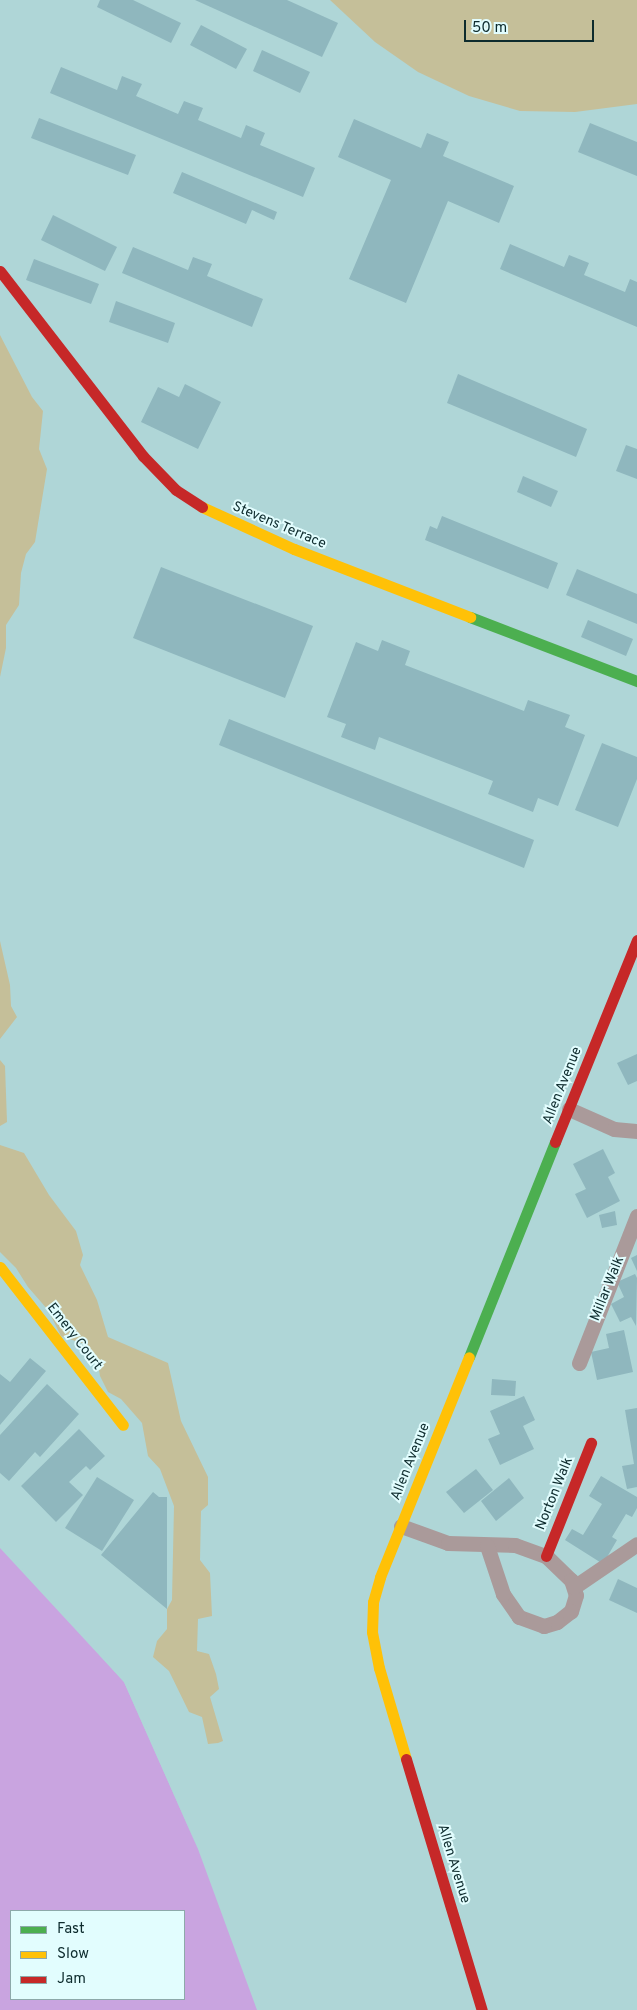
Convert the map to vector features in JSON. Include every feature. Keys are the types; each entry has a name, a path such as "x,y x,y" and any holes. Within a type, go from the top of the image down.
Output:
{"street":[{"name":"Stevens Terrace","path":"0,271 143,456 176,490 195,503 240,527 294,549 637,681"},
{"name":"Allen Avenue","path":"482,2010 374,1648 373,1602 401,1526 637,940"},
{"path":"570,1109 614,1129 637,1132"},
{"name":"Millar Walk","path":"579,1363 637,1216"},
{"name":"Emery Court","path":"0,1267 123,1425"},
{"name":"Norton Walk","path":"546,1556 591,1443"},
{"path":"401,1526 448,1543 488,1546 515,1545 546,1556 557,1563 574,1587 575,1603 564,1618 544,1626 527,1622 506,1601 488,1546"},
{"path":"574,1587 637,1544"}],"shaded area":[{"path":"330,0 637,0 637,104 575,112 520,111 469,96 418,72 375,42"},
{"path":"0,335 32,397 43,411 39,449 47,469 35,542 26,554 21,573 19,605 6,625 6,648 0,677"},
{"path":"0,941 10,985 11,1006 17,1017 0,1039"},
{"path":"0,1060 5,1066 7,1122 0,1126"},
{"path":"0,1145 24,1153 49,1195 76,1231 83,1255 80,1265 97,1300 108,1337 168,1363 181,1421 208,1477 208,1505 201,1511 200,1560 210,1573 212,1616 198,1619 197,1651 209,1654 216,1674 219,1689 210,1697 223,1741 218,1743 208,1744 202,1717 189,1712 169,1671 153,1657 157,1641 167,1629 167,1609 172,1600 174,1506 160,1469 148,1456 142,1423 121,1399 108,1392 100,1376 97,1358 84,1344 61,1336 48,1310 28,1287 16,1268 0,1252"},
{"path":"0,1548 124,1682 198,1849 257,2010 0,2010"}],"pier":[{"path":"0,1545 127,1681 198,1849 124,1682"}],"building":[{"path":"100,0 133,0 181,23 171,43 97,7"},
{"path":"195,0 287,0 338,23 322,57"},
{"path":"201,25 247,49 236,69 190,45"},
{"path":"262,50 310,72 300,93 253,71"},
{"path":"61,67 117,90 122,76 142,84 136,96 178,114 184,101 203,108 198,120 241,138 246,125 265,133 260,145 315,168 303,197 50,93"},
{"path":"39,118 136,155 128,175 31,138"},
{"path":"354,119 421,148 427,133 449,142 443,156 514,186 499,223 448,201 406,303 349,279 391,180 338,157"},
{"path":"590,123 637,142 637,176 578,152"},
{"path":"182,172 277,212 274,220 252,210 246,224 173,193"},
{"path":"53,215 117,247 105,271 41,240"},
{"path":"510,244 564,267 569,255 589,263 584,275 625,292 630,279 637,282 637,327 500,269"},
{"path":"133,247 188,270 193,257 212,264 207,276 263,299 252,327 122,273"},
{"path":"34,259 99,284 91,304 26,280"},
{"path":"116,301 175,323 168,343 109,322"},
{"path":"458,374 587,429 576,457 447,403"},
{"path":"185,384 221,402 198,449 141,422 158,387 179,397"},
{"path":"626,445 637,449 637,479 616,471"},
{"path":"523,476 558,491 551,507 517,492"},
{"path":"442,516 558,563 548,589 425,540 430,526 437,529"},
{"path":"161,567 313,626 285,698 133,638"},
{"path":"577,569 637,594 637,624 566,595"},
{"path":"588,620 633,639 626,656 581,637"},
{"path":"382,640 410,651 405,665 524,711 528,700 570,715 565,727 585,735 558,806 538,798 533,812 488,794 493,781 379,737 375,750 341,737 346,724 327,717 356,642 378,651"},
{"path":"229,719 534,840 524,868 219,745"},
{"path":"602,743 637,757 637,779 618,827 575,810"},
{"path":"637,1054 637,1081 628,1085 617,1063"},
{"path":"603,1149 615,1173 608,1177 620,1201 587,1218 575,1194 586,1189 573,1164"},
{"path":"615,1211 617,1225 602,1228 599,1215"},
{"path":"637,1255 637,1271 631,1258"},
{"path":"635,1274 637,1278 636,1326 631,1317 620,1322 611,1304 624,1297 617,1282"},
{"path":"624,1330 633,1372 597,1380 591,1352 609,1348 606,1334"},
{"path":"30,1358 46,1371 0,1425 0,1374 10,1382"},
{"path":"492,1379 516,1381 515,1396 491,1395"},
{"path":"47,1384 79,1414 40,1457 35,1452 9,1481 0,1473 0,1435"},
{"path":"524,1396 535,1420 523,1426 534,1449 500,1465 488,1439 500,1434 490,1411"},
{"path":"637,1408 637,1487 627,1489 622,1466 634,1464 625,1410"},
{"path":"79,1429 105,1456 90,1470 86,1466 69,1482 83,1495 56,1522 21,1486"},
{"path":"476,1469 493,1490 464,1513 446,1492"},
{"path":"601,1476 637,1497 637,1508 632,1517 626,1514 612,1537 617,1540 603,1564 565,1540 572,1529 583,1535 602,1504 589,1496"},
{"path":"97,1477 134,1500 102,1551 65,1528"},
{"path":"509,1478 524,1498 496,1521 481,1501"},
{"path":"153,1492 159,1497 167,1497 167,1609 101,1555"},
{"path":"618,1579 637,1588 637,1613 609,1600"}],"traffic: fast":[{"path":"470,617 637,681"},
{"path":"469,1357 555,1142"}],"traffic: slow":[{"path":"202,507 294,549 470,617"},
{"path":"0,1267 123,1425"},
{"path":"406,1759 379,1668 372,1632 373,1602 380,1577 469,1357"}],"traffic: jam":[{"path":"0,271 143,456 176,490 202,507"},
{"path":"555,1142 637,940"},
{"path":"546,1556 591,1443"},
{"path":"406,1759 482,2010"}]}
